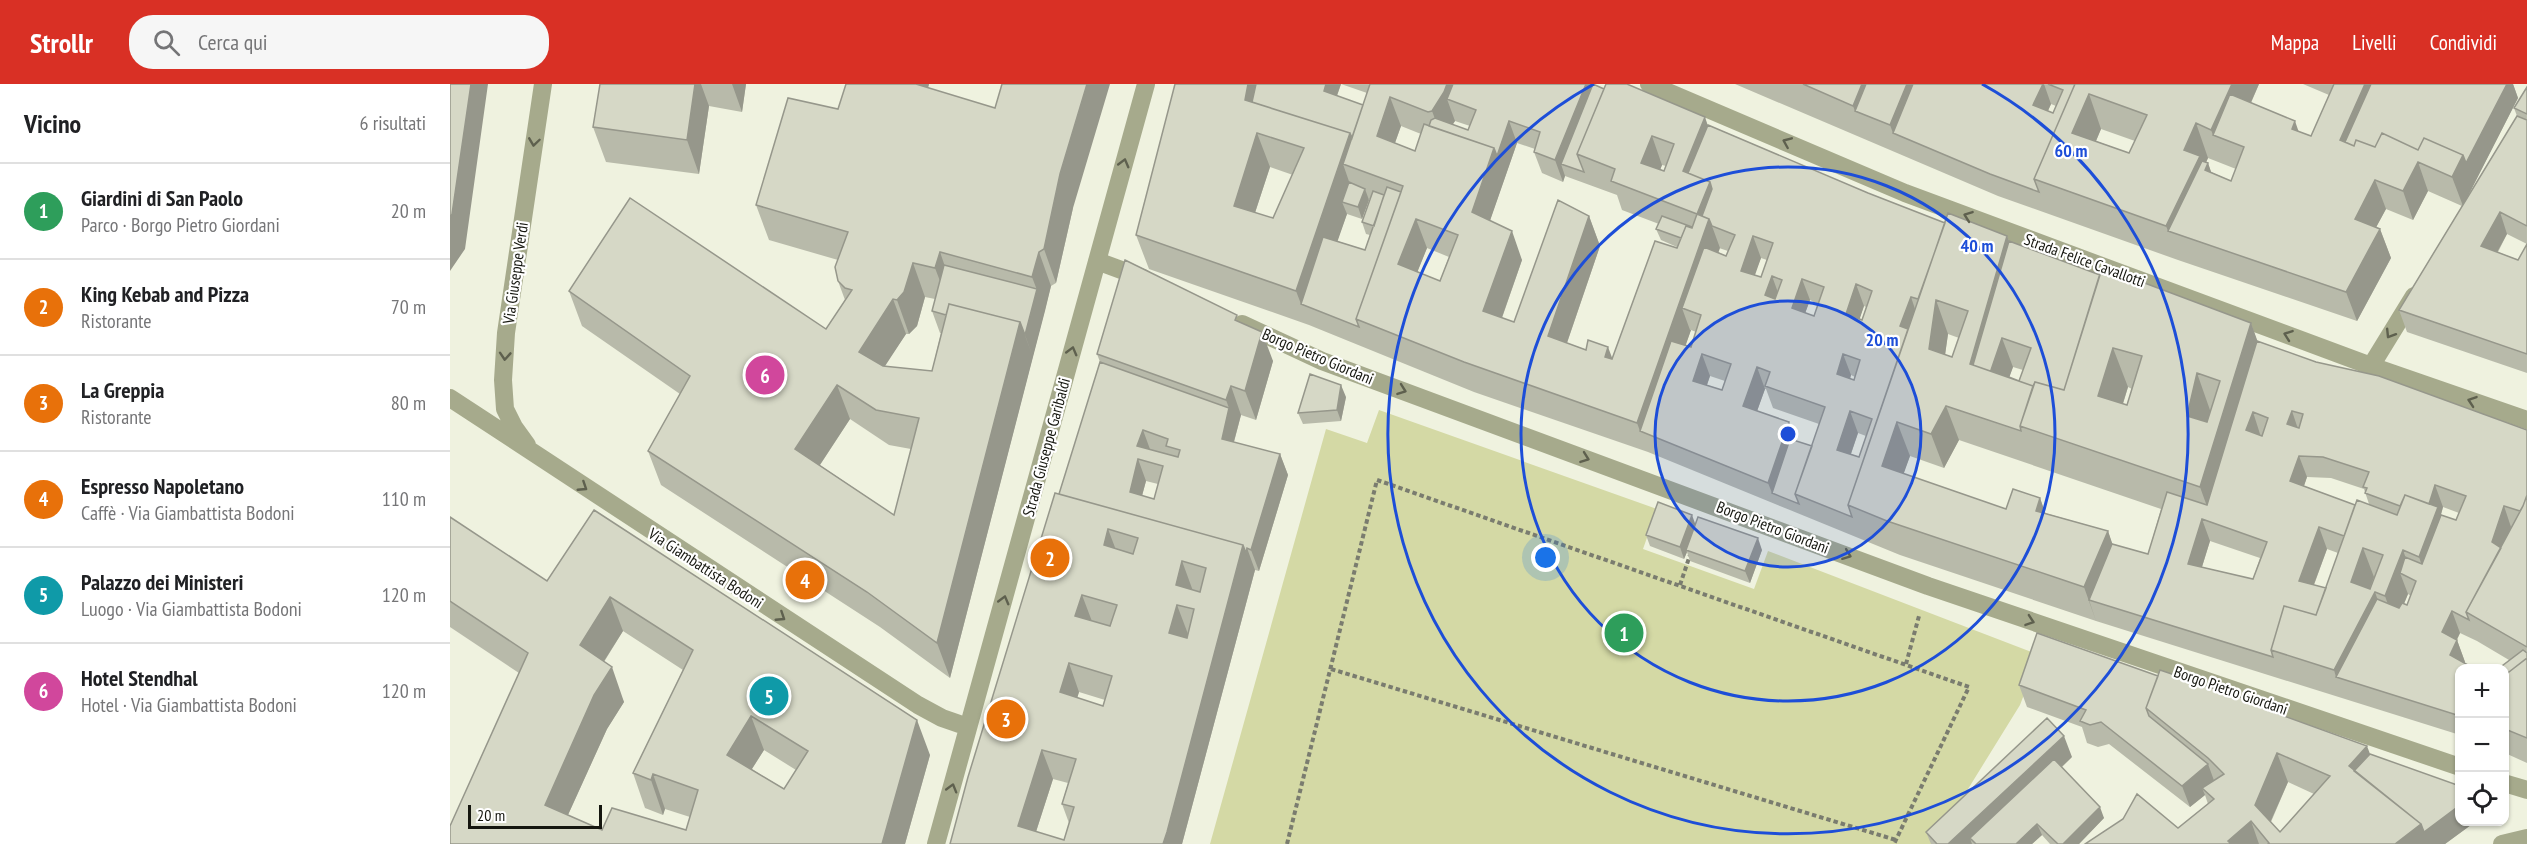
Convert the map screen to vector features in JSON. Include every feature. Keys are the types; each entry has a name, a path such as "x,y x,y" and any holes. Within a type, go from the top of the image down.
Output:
{"street":[{"name":"Via Giuseppe Verdi","path":"534,456 505,409 503,380 506,333 543,84"},
{"name":"Strada Giuseppe Garibaldi","path":"936,844 1146,84"},
{"name":"Strada Felice Cavallotti","path":"1649,84 1905,193 2371,366 2527,420"},
{"path":"1097,261 1164,288"},
{"path":"2371,366 2425,278"},
{"name":"Borgo Pietro Giordani","path":"1227,317 1322,361 1928,586 2455,765"},
{"name":"Via Giambattista Bodoni","path":"450,398 534,456 918,705 942,718 968,727"},
{"path":"2509,784 2527,790"},
{"path":"2502,844 2527,838"}],"path":[{"path":"1287,844 1377,480 1969,687 1895,842 1331,669"},
{"path":"1680,585 1691,553"},
{"path":"1906,664 1928,586"}],"green space":[{"path":"1379,410 1657,509 1643,549 1754,589 1768,551 2039,655 2020,705 1934,844 1210,844 1326,429 1367,443"}],"building":[{"path":"450,84 471,84 450,218"},
{"path":"600,84 695,84 687,140 593,127"},
{"path":"846,84 916,84 995,108 1002,84 1087,84 1060,174 1044,249 1039,252 1032,277 940,252 935,268 913,263 904,292 897,300 893,299 859,352 883,366 932,371 949,304 1020,322 937,643 867,592 648,451 690,376 569,291 630,198 826,329 852,290 845,288 838,281 835,267 848,232 756,205 788,98 838,109","holes":["837,385 876,410 919,418 894,515 795,449"]},
{"path":"1175,84 1248,84 1245,100 1350,133 1296,291 1136,235","holes":["1257,133 1304,148 1273,218 1234,206"]},
{"path":"1256,84 1326,84 1324,91 1363,105 1352,138 1350,133 1252,102"},
{"path":"1370,84 1447,84 1432,111 1428,112 1390,97 1377,136 1415,151 1424,124 1494,148 1472,212 1512,231 1483,311 1514,322 1558,200 1589,216 1548,336 1586,350 1588,340 1608,347 1605,357 1612,359 1655,241 1677,248 1686,226 1692,228 1697,214 1709,219 1637,423 1464,362 1356,319 1403,186 1343,164","holes":["1416,219 1458,235 1440,281 1398,264"]},
{"path":"1453,84 1586,84 1555,160 1534,152 1540,132 1509,121 1497,156 1494,148 1429,126 1431,120 1435,118 1468,130 1476,110 1447,99"},
{"path":"1593,84 1604,89 1577,154 1584,172 1561,164"},
{"path":"1606,84 1627,84 1705,117 1683,171 1710,182 1697,214 1611,181 1615,169 1577,154","holes":["1652,136 1674,144 1664,171 1641,163"]},
{"path":"1803,84 1862,84 1853,106"},
{"path":"1866,84 1907,84 1890,125 1855,111"},
{"path":"1913,84 2043,84 2033,105 2053,113 2063,90 2048,84 2075,84 2034,179 2039,192 1893,133"},
{"path":"2075,84 2232,84 2211,130 2196,123 2184,150 2200,156 2166,226 2034,179","holes":["2089,94 2147,115 2129,153 2072,133"]},
{"path":"2334,84 2365,84 2340,140 2354,146 2356,140 2375,147 2382,133 2418,150 2424,138 2463,155 2452,177 2418,162 2403,191 2375,180 2355,219 2380,229 2346,292 2168,231 2202,161 2208,163 2205,170 2231,181 2244,147 2213,135 2230,94 2295,121 2292,129 2311,136"},
{"path":"2371,84 2507,84 2466,163 2463,155 2424,138 2418,150 2382,133 2375,147 2356,140 2354,146 2345,142"},
{"path":"2527,87 2527,114 2514,108"},
{"path":"2517,116 2527,120 2527,226 2500,212 2481,246 2518,260 2527,244 2527,354 2399,310"},
{"path":"1708,125 1945,223 1918,299 1911,297 1900,326 1908,329 1848,505 1852,517 1795,494 1825,407 1765,386 1770,372 1757,367 1743,406 1789,422 1768,483 1640,431 1671,341 1691,347 1701,315 1682,308 1704,247 1726,256 1735,235 1712,226 1709,219 1702,216 1712,189 1710,182 1688,173","holes":["1753,236 1773,243 1761,277 1741,271","1772,276 1782,280 1775,299 1765,295","1802,279 1824,287 1814,316 1792,308","1856,284 1872,291 1862,320 1846,314","1702,354 1731,364 1722,390 1693,381","1843,354 1860,360 1854,380 1837,374","1850,411 1872,419 1859,457 1837,450"]},
{"path":"1349,182 1365,189 1358,207 1342,202"},
{"path":"1387,187 1401,192 1356,319 1359,327 1301,304 1323,237 1365,250"},
{"path":"1373,191 1384,195 1374,226 1362,222"},
{"path":"1948,213 2007,236 1970,364 2033,386 2020,426 2021,431 1946,406 1931,434 1897,422 1882,466 2006,509 2013,489 2040,498 2036,511 2108,531 2084,587 1887,521 1848,505","holes":["1936,300 1968,311 1952,357 1929,349"]},
{"path":"1662,216 1692,227 1686,226 1681,238 1656,229"},
{"path":"2009,241 2100,275 2064,390 2035,382 2033,386 1973,365","holes":["2002,338 2031,348 2019,381 1991,370"]},
{"path":"1125,260 1237,315 1235,320 1262,332 1245,391 1231,386 1226,400 1097,354"},
{"path":"944,265 1037,289 1025,335 1020,322 949,304 946,315 932,311"},
{"path":"2102,267 2251,323 2200,487 2020,426 2035,382 2064,390","holes":["2113,348 2142,356 2127,405 2098,396","2197,373 2220,381 2207,422 2187,416"]},
{"path":"2257,341 2316,362 2379,376 2527,430 2527,495 2523,506 2520,511 2504,506 2492,542 2501,548 2466,612 2469,620 2452,611 2442,632 2457,640 2450,655 2466,664 2455,664 2455,714 2336,677 2377,599 2399,608 2402,603 2407,605 2416,581 2400,573 2405,557 2422,564 2441,515 2456,520 2466,496 2435,485 2429,504 2405,495 2400,506 2365,493 2367,488 2363,487 2369,472 2323,457 2299,456 2290,481 2355,505 2344,536 2319,527 2299,581 2326,588 2316,615 2284,606 2271,650 2273,657 2089,600 2112,544 2148,554 2167,492 2207,505","holes":["2292,411 2303,414 2299,428 2287,424","2253,412 2268,418 2262,436 2246,430","2202,519 2267,542 2253,579 2188,564"]},
{"path":"1100,362 1229,408 1222,439 1280,454 1251,550 1247,548 1246,553 1243,545 1059,494","holes":["1143,430 1168,439 1166,446 1180,450 1178,457 1137,446","1138,459 1163,466 1154,499 1130,492"]},
{"path":"1310,374 1341,385 1337,410 1298,413"},
{"path":"1790,439 1812,446 1795,494 1799,504 1772,493"},
{"path":"1055,493 1243,545 1163,844 950,844 968,777","holes":["1108,529 1138,538 1133,554 1104,545","1182,561 1206,568 1200,592 1176,585","1082,595 1117,605 1110,626 1075,616","1177,605 1194,609 1187,638 1169,633","1069,663 1112,676 1103,706 1060,692","1042,750 1076,759 1062,804 1074,807 1064,840 1018,826"]},
{"path":"2405,495 2438,507 2419,557 2403,550 2385,596 2375,592 2334,670 2271,650 2284,606 2316,615 2357,500 2397,515","holes":["2363,548 2383,555 2370,589 2351,582"]},
{"path":"2527,495 2527,647 2466,612"},
{"path":"1658,502 1692,515 1680,547 1646,535"},
{"path":"594,510 917,720 882,844 450,844 450,826 528,653 450,601 450,517 547,581","holes":["610,597 693,650 633,773 651,780 653,774 698,790 686,830 612,808 602,830 545,805 594,695 612,667 580,645","751,716 808,751 784,789 727,755"]},
{"path":"1698,517 1758,538 1745,571 1686,550"},
{"path":"2037,633 2158,676 2146,708 2149,716 2208,764 2182,786 2101,722 2090,725 2080,721 2086,710 2019,685"},
{"path":"2523,650 2527,653 2527,658 2509,672 2509,664 2505,664"},
{"path":"2527,658 2527,738 2509,731 2509,672"},
{"path":"2160,670 2269,707 2273,712 2367,746 2349,766 2421,824 2395,844 2268,844 2251,821 2228,841 2231,844 2085,844 2123,819 2137,794 2178,828 2214,799 2202,788 2224,774 2208,758 2146,708","holes":["2277,753 2330,776 2280,832 2255,805"]},
{"path":"2047,718 2064,736 1948,844 1937,844 1926,832"},
{"path":"2370,754 2455,784 2455,809 2424,832 2421,824 2354,771"},
{"path":"2054,759 2100,807 2063,844 2058,844 2037,824 2016,844 1976,844 1970,838"}],"place":[{"name":"Hotel Stendhal","path":"765,375"},
{"name":"King Kebab and Pizza","path":"1050,558"},
{"name":"Espresso Napoletano","path":"805,580"},
{"name":"Giardini di San Paolo","path":"1624,633"},
{"name":"Palazzo dei Ministeri","path":"769,696"},
{"name":"La Greppia","path":"1006,719"}]}
